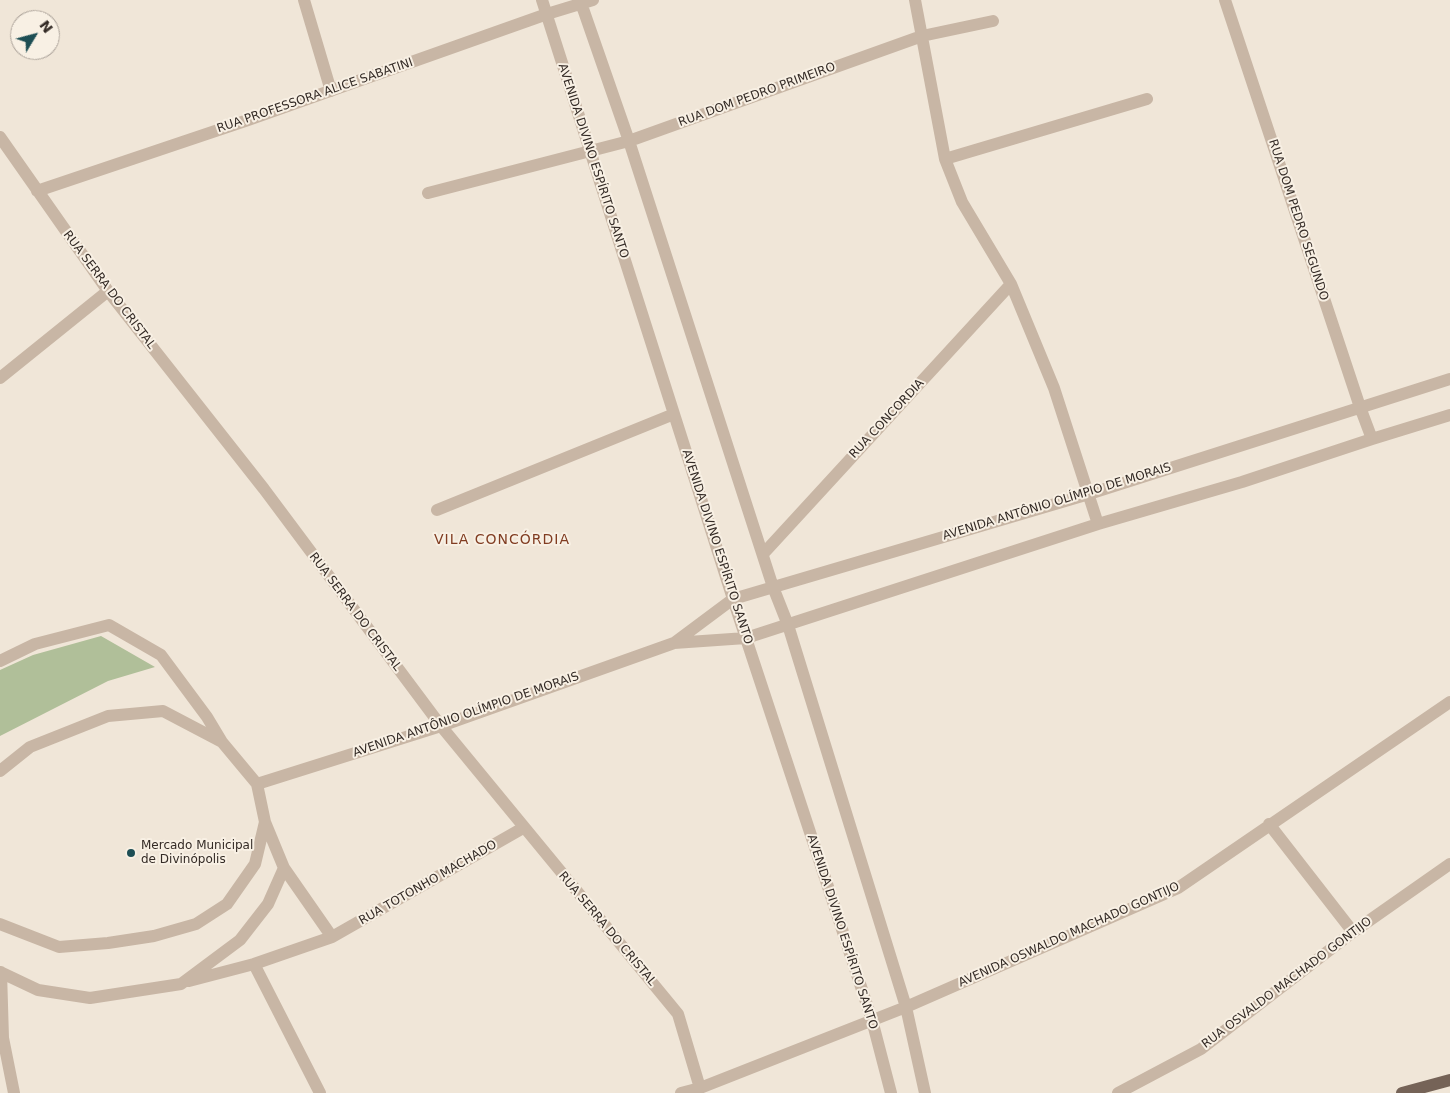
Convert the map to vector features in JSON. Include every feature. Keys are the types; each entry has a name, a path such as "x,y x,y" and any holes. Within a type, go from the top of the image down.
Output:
{"main road":[{"path":"1402,1093 1450,1080"}],"street":[{"path":"304,0 331,91"},
{"name":"AVENIDA DIVINO ESPÍRITO SANTO","path":"542,0 733,599 872,1020 891,1093"},
{"path":"915,0 945,159 962,202 1011,284 1054,388 1098,524"},
{"name":"RUA DOM PEDRO SEGUNDO","path":"1225,0 1360,407 1372,438"},
{"path":"584,1 762,554 788,624 906,1007 925,1093"},
{"name":"RUA PROFESSORA ALICE SABATINI","path":"37,191 331,91 584,1"},
{"name":"RUA DOM PEDRO PRIMEIRO","path":"428,194 629,141 922,36 992,21"},
{"path":"945,159 1147,98"},
{"name":"RUA SERRA DO CRISTAL","path":"0,137 108,291 264,489 441,726 678,1014 700,1088"},
{"name":"RUA CONCORDIA","path":"762,554 1011,284"},
{"path":"0,378 108,291"},
{"name":"AVENIDA ANTÔNIO OLÍMPIO DE MORAIS","path":"674,643 733,599 1088,494 1450,379"},
{"path":"437,510 674,414"},
{"name":"AVENIDA ANTÔNIO OLÍMPIO DE MORAIS","path":"257,784 441,726 674,643 746,638 1098,524 1242,482 1372,438 1450,415"},
{"path":"0,661 35,644 109,624 160,655 207,717 222,742 257,784 265,822 284,868 332,937"},
{"name":"AVENIDA OSWALDO MACHADO GONTIJO","path":"681,1093 700,1088 906,1007 1178,888 1450,702"},
{"path":"0,771 30,747 108,716 163,711 222,742"},
{"path":"1,922 59,947 108,943 154,936 196,924 227,904 255,864 265,822"},
{"path":"1269,824 1353,932"},
{"name":"RUA TOTONHO MACHADO","path":"0,972 38,990 90,998 180,984 254,964 332,937 523,828"},
{"name":"RUA OSVALDO MACHADO GONTIJO","path":"1118,1093 1201,1049 1353,932 1450,864"},
{"path":"180,984 240,940 268,904 284,868"},
{"path":"254,964 320,1093"},
{"path":"0,972 3,1038 14,1093"}],"green space":[{"path":"101,636 155,667 108,681 0,736 0,670 33,655"}],"place":[{"name":"Mercado Municipal de Divinópolis","path":"131,853"}],"district":[{"name":"VILA CONCÓRDIA","path":"502,540"}]}
